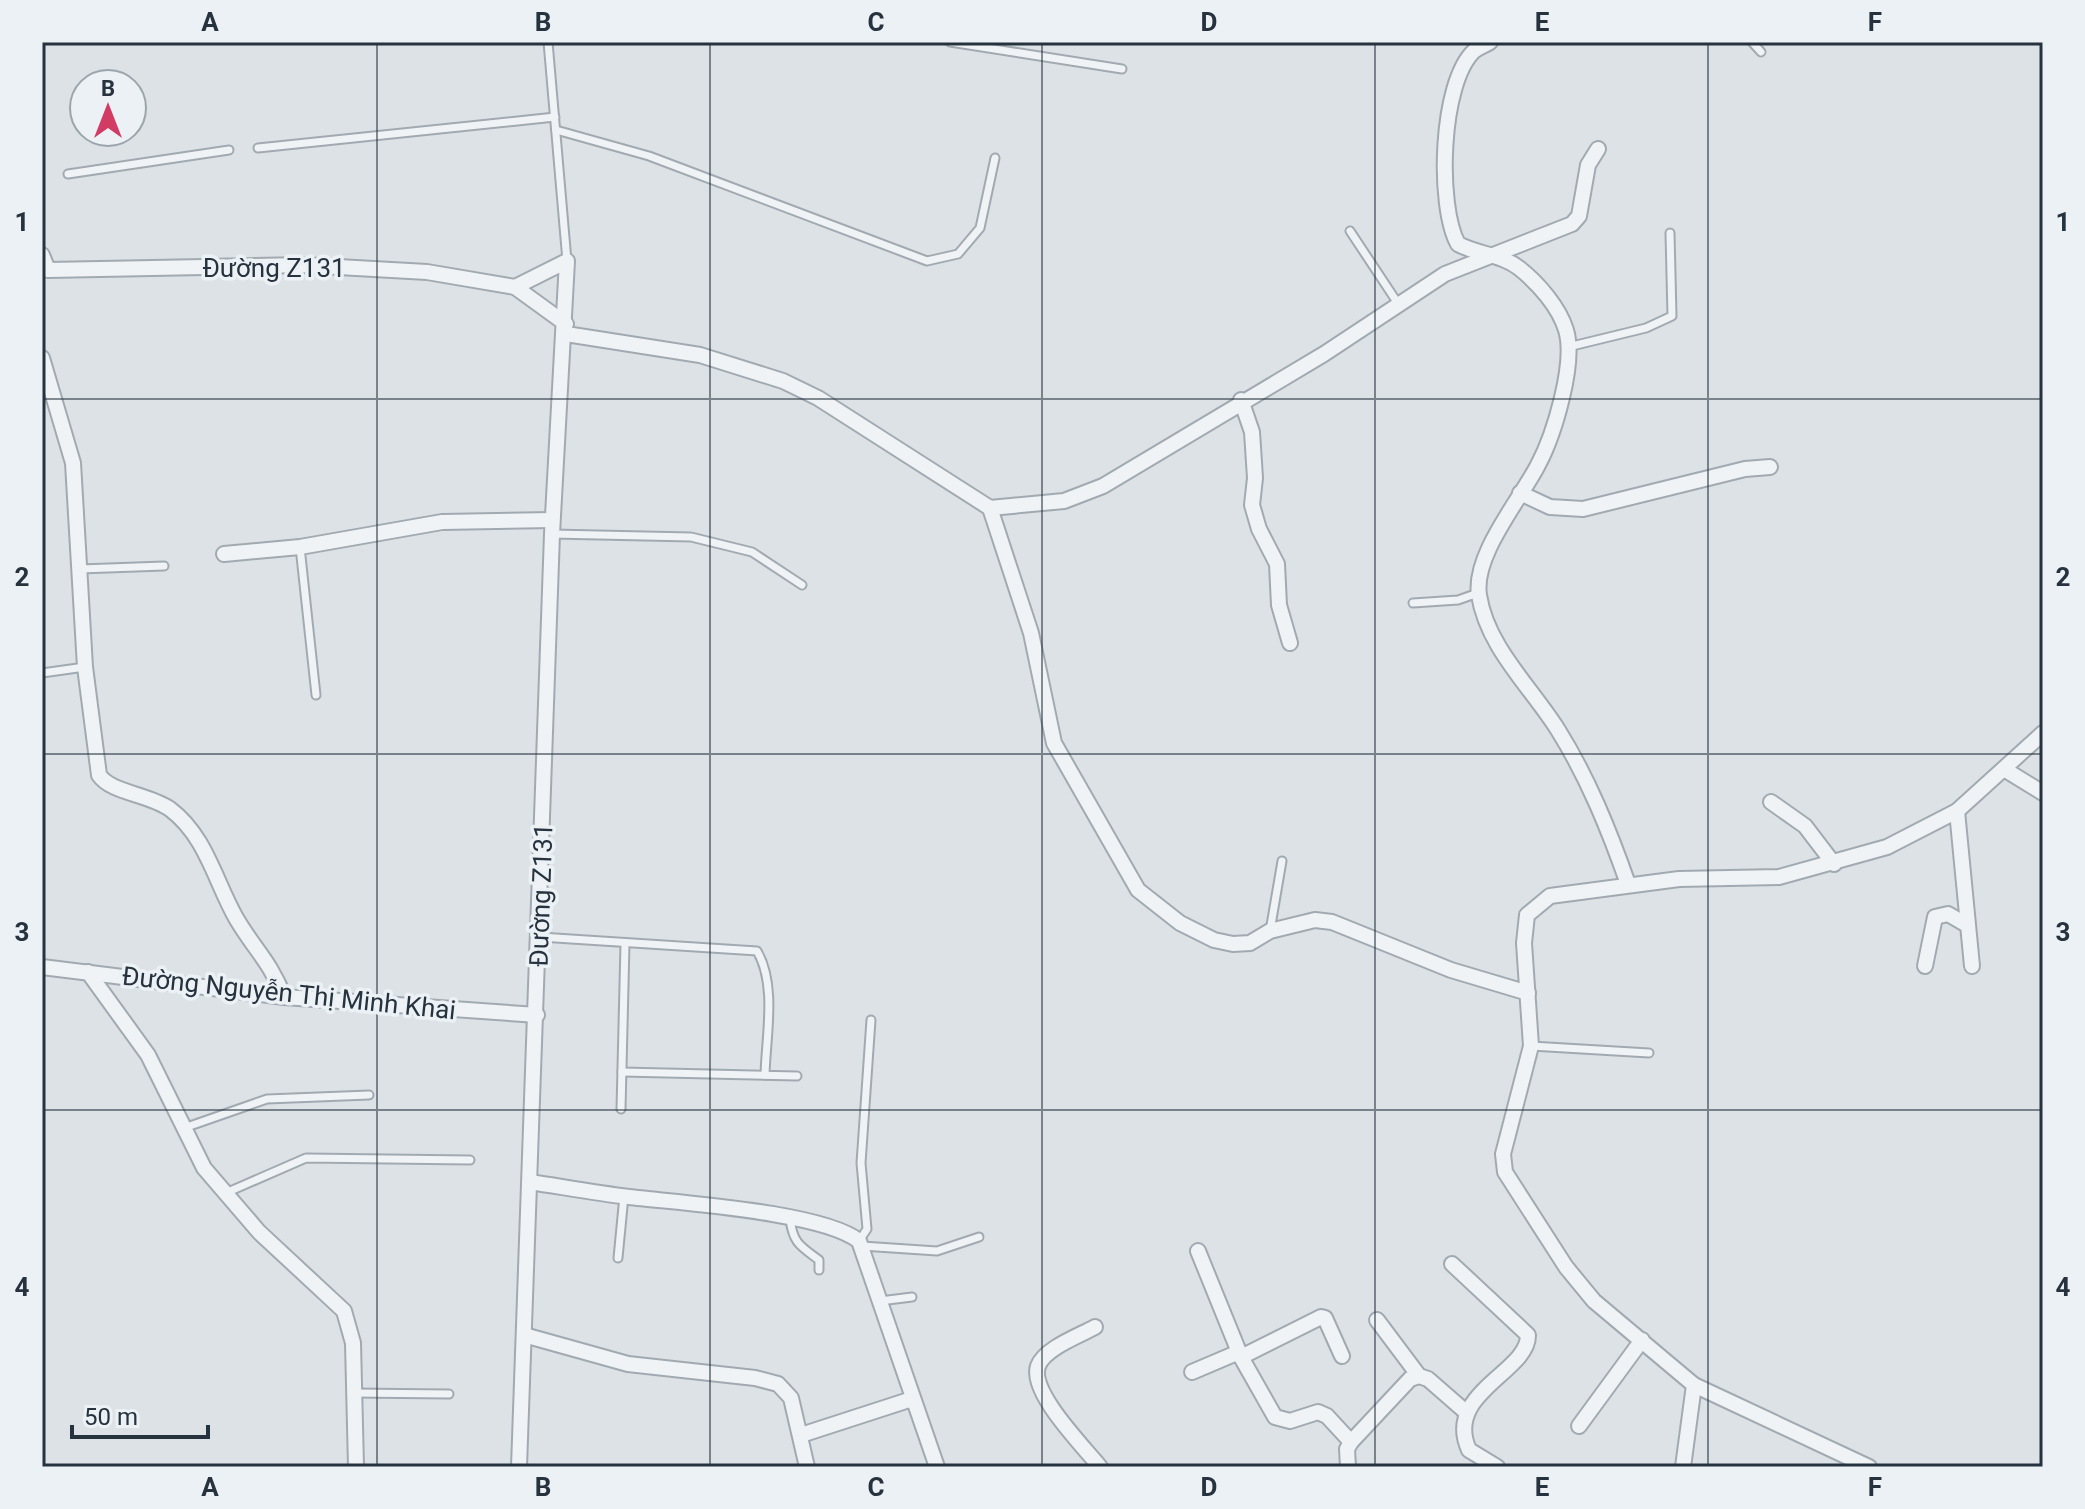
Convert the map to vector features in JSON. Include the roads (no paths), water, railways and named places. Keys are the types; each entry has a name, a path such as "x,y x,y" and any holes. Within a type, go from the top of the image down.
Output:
{"street":[{"path":"1490,42 1473,52 1452,99 1445,141 1449,228 1458,244 1492,255 1520,269 1539,287 1559,313 1568,347 1552,429 1538,464 1489,549 1479,579 1478,593 1483,612 1511,665 1558,729 1600,808 1628,884"},
{"path":"567,261 515,287 566,329 700,355 783,381 818,398 990,508 1064,501 1103,486 1445,274 1535,241 1576,221 1582,184 1598,149"},
{"name":"Đường Z131","path":"42,255 45,272 303,265 427,272 515,287"},
{"name":"Đường Z131","path":"519,1467 552,527 566,329 567,261"},
{"path":"42,358 69,443 85,667 99,775 112,787 144,795 170,809 195,834 229,906 267,958 284,997"},
{"path":"1241,400 1252,432 1255,478 1252,505 1259,529 1277,564 1279,605 1290,643"},
{"path":"1520,493 1550,507 1583,509 1745,469 1770,467"},
{"path":"990,508 1031,633 1054,743 1138,890 1180,923 1214,940 1250,943 1270,931 1315,920 1332,922 1451,970 1528,993"},
{"path":"224,554 300,547 442,522 552,527"},
{"path":"1869,1467 1694,1385 1594,1301 1566,1267 1505,1172 1503,1154 1531,1046 1527,915 1535,905 1550,896 1628,884 1779,877 1887,847 1957,811 2043,733"},
{"path":"2004,769 2043,793"},
{"path":"1771,802 1805,826 1834,864"},
{"path":"1957,811 1972,966"},
{"path":"1925,966 1935,917 1948,914 1967,925"},
{"name":"Đường Nguyễn Thị Minh Khai","path":"42,967 284,997 537,1015"},
{"path":"88,972 148,1055 204,1168 228,1192 259,1232 344,1311 353,1343 356,1467"},
{"path":"530,1182 790,1219 844,1232 859,1243 937,1467"},
{"path":"1198,1251 1240,1355 1275,1417 1290,1421 1318,1412 1327,1416 1351,1442"},
{"path":"1452,1264 1528,1335 1527,1346 1467,1413 1463,1433 1469,1450 1497,1467"},
{"path":"1192,1372 1240,1355 1321,1317 1325,1318 1342,1356"},
{"path":"1377,1320 1419,1376 1467,1413"},
{"path":"1095,1327 1048,1354 1039,1365 1037,1378 1063,1424 1100,1467"},
{"path":"524,1335 628,1364 755,1378 778,1384 791,1398 807,1467"},
{"path":"1579,1426 1642,1340"},
{"path":"1348,1467 1347,1449 1351,1442 1402,1387 1419,1376"},
{"path":"1683,1467 1694,1385"},
{"path":"801,1435 912,1399"}],"lane":[{"path":"548,42 567,261"},
{"path":"950,42 1003,46 1122,69"},
{"path":"1752,42 1761,52"},
{"path":"258,148 555,117"},
{"path":"556,130 649,156 927,261 958,254 980,228 995,158"},
{"path":"68,174 229,150"},
{"path":"1350,231 1399,305"},
{"path":"1568,347 1646,328 1666,322 1672,316 1670,233"},
{"path":"552,527 691,537 752,552 802,585"},
{"path":"300,547 316,695"},
{"path":"80,569 164,566"},
{"path":"1413,603 1458,600 1478,593"},
{"path":"42,673 85,667"},
{"path":"1270,931 1282,861"},
{"path":"540,937 625,944 740,947 757,951 766,966 768,984 765,1075"},
{"path":"621,1109 625,944"},
{"path":"871,1020 861,1163 867,1229 859,1243 937,1251 979,1237"},
{"path":"1531,1046 1649,1053"},
{"path":"622,1072 797,1076"},
{"path":"182,1129 267,1099 369,1095"},
{"path":"228,1192 257,1182 306,1158 470,1160"},
{"path":"618,1258 624,1196"},
{"path":"790,1219 792,1237 799,1247 819,1260 819,1270"},
{"path":"878,1301 912,1297"},
{"path":"353,1393 449,1394"}]}
